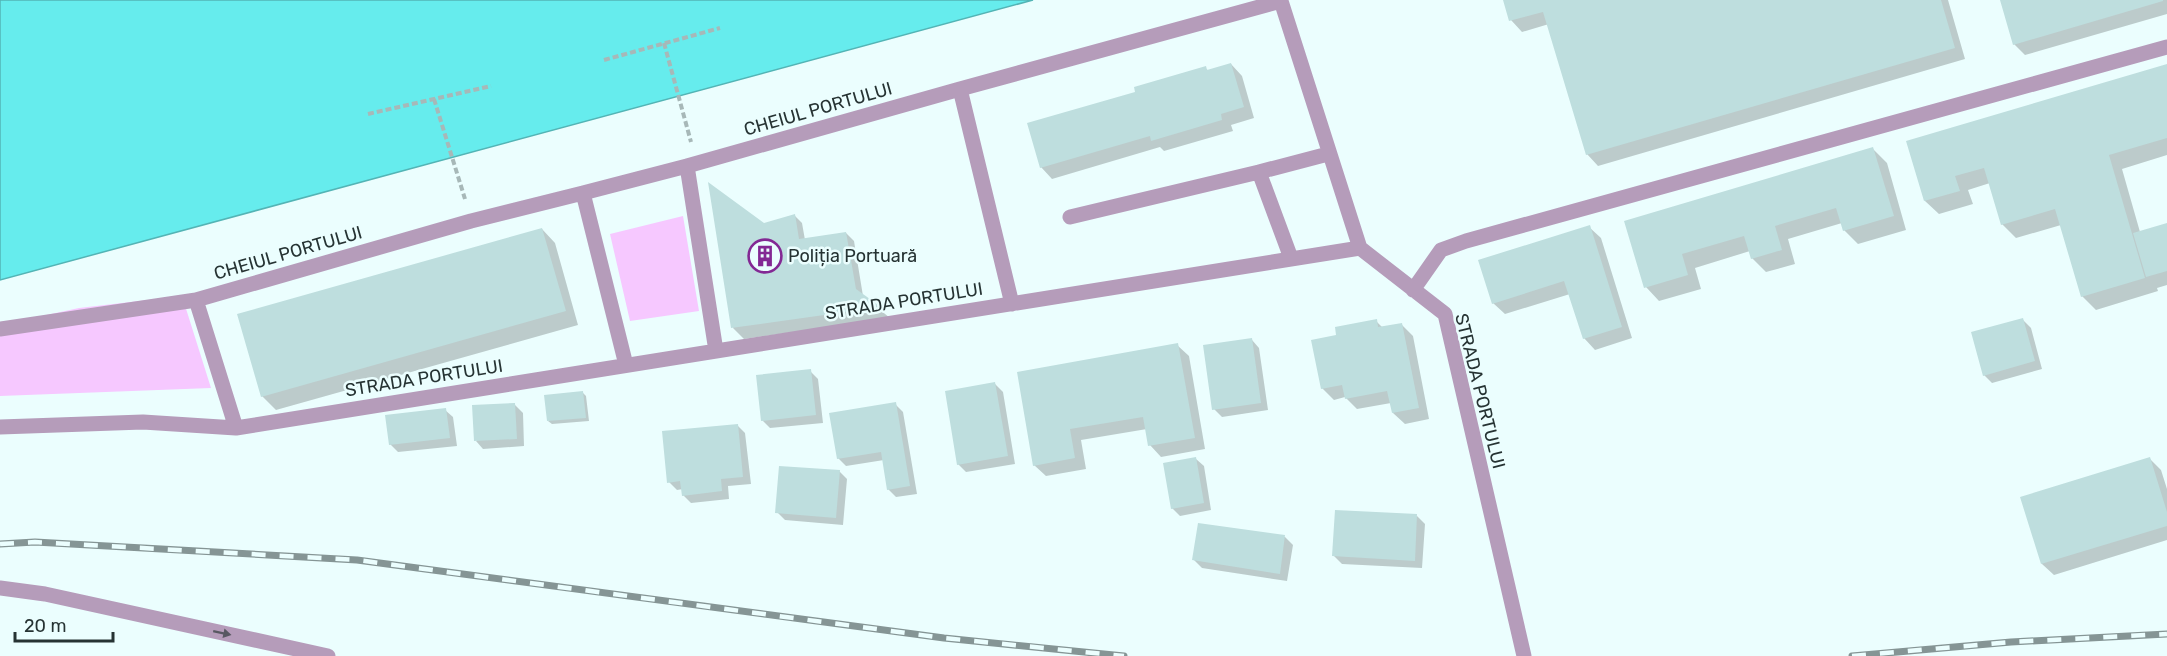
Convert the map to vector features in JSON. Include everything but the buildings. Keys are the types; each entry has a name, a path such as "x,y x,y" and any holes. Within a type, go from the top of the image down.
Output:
{"street":[{"name":"CHEIUL PORTULUI","path":"0,329 196,300 471,221 692,165 1281,1 1329,153"},
{"path":"1413,290 1441,250 1466,241 2167,48"},
{"path":"960,89 1012,304"},
{"path":"1070,217 1329,153 1360,248"},
{"path":"692,165 716,351"},
{"path":"1259,172 1291,258"},
{"path":"583,193 626,365"},
{"name":"STRADA PORTULUI","path":"0,427 142,422 236,428 1360,248 1444,314 1524,656"},
{"path":"196,300 236,428"},
{"path":"0,588 45,594 328,656"}],"path":[{"path":"604,60 720,28"},
{"path":"664,43 692,165"},
{"path":"368,114 491,86"},
{"path":"434,99 471,221"}],"shaded area":[{"path":"683,216 699,311 630,321 610,234"},
{"path":"182,296 211,388 0,396 0,325 79,308"}],"water":[{"path":"0,0 1033,0 0,280"}],"railway":[{"path":"0,544 35,542 357,560 944,638 1124,656"},
{"path":"1852,656 2011,642 2167,634"}],"place":[{"name":"Poliția Portuară","path":"765,256"}]}
